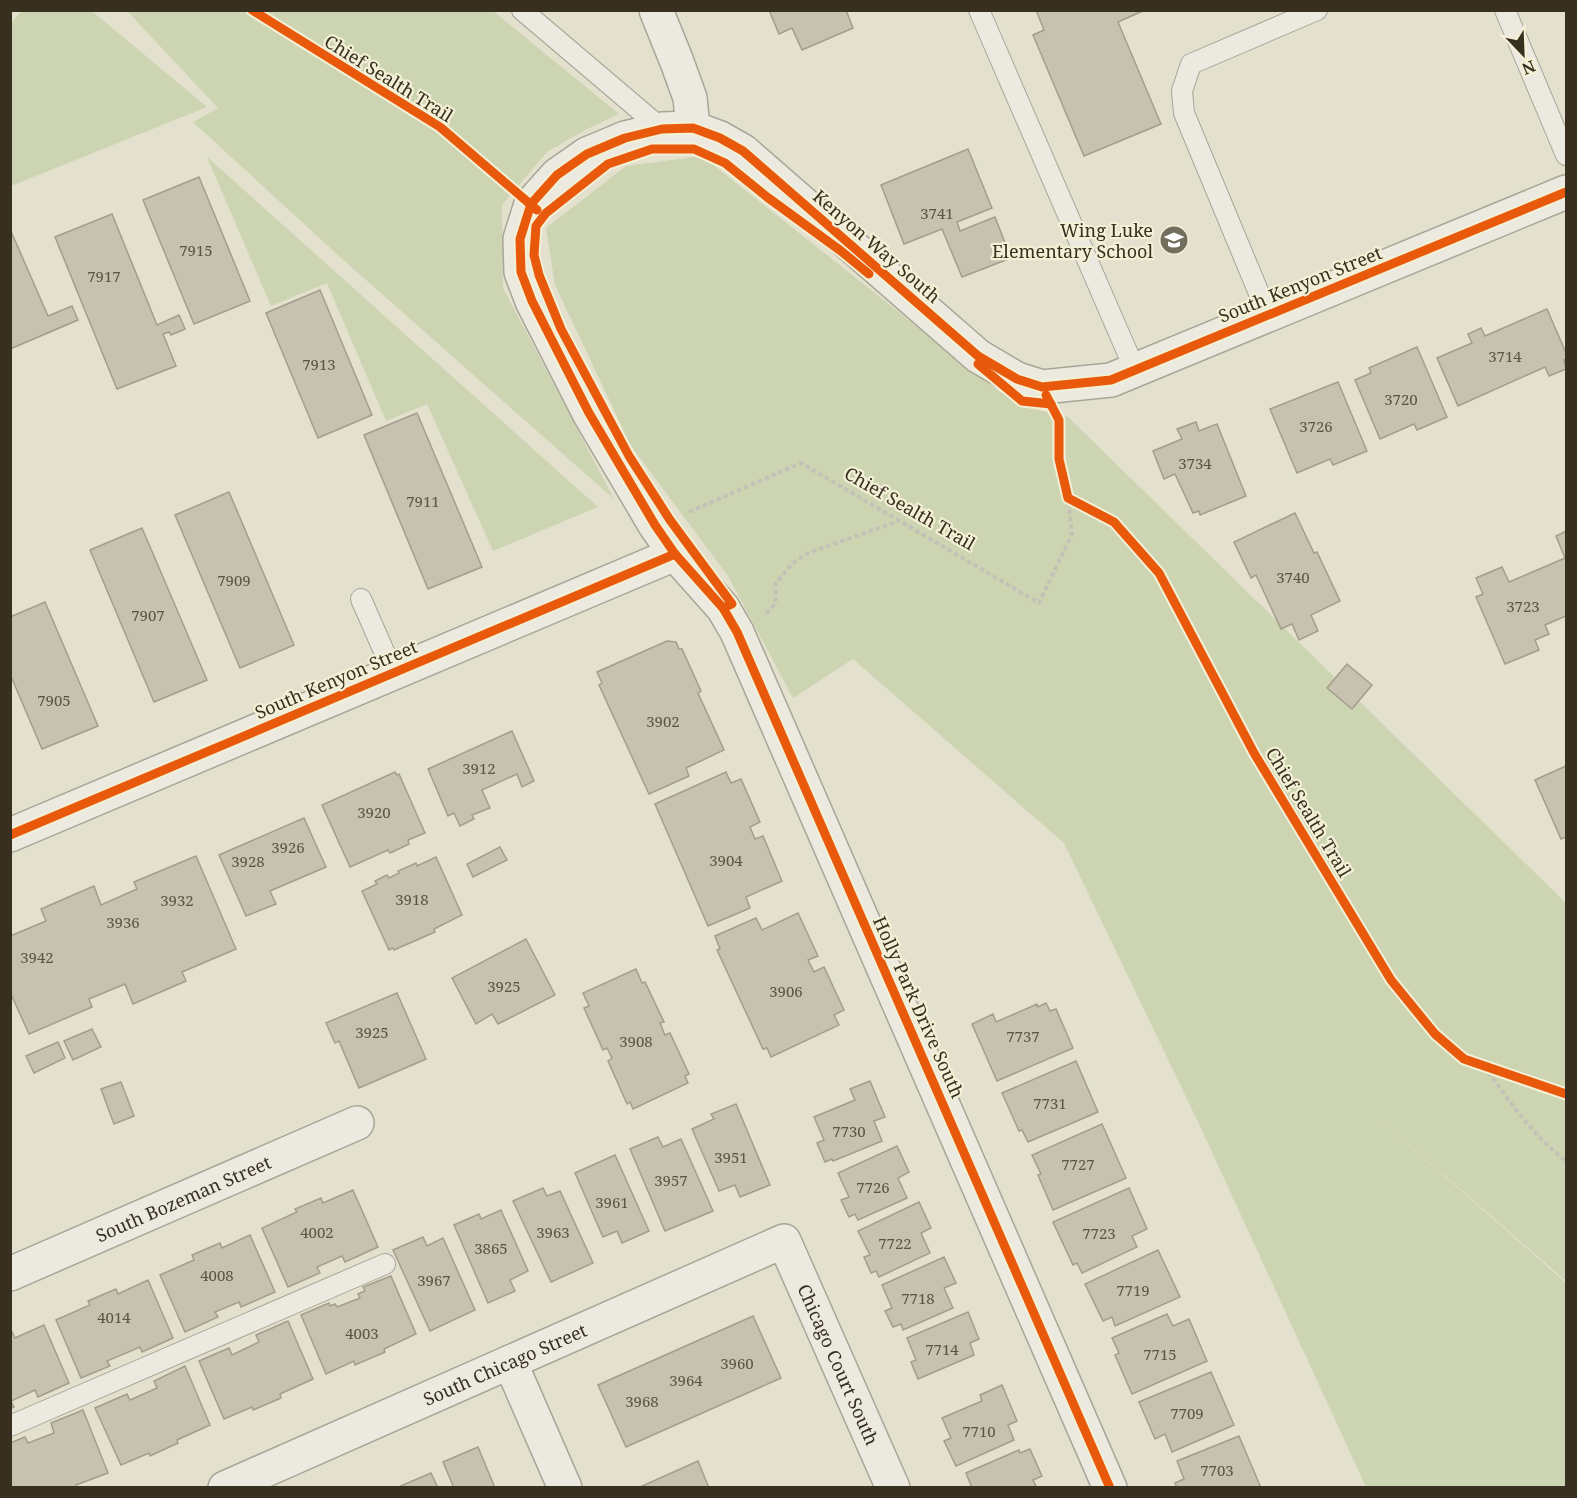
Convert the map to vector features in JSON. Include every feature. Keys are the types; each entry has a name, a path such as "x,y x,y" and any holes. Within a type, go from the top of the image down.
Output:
{"street":[{"path":"656,10 690,99 677,129"},
{"name":"Holly Park Drive South","path":"677,129 625,138 587,154 557,175 531,204 520,239 521,272 532,302 590,413 655,525 675,554 727,606 1110,1488"},
{"name":"Kenyon Way South","path":"677,129 720,138 743,151 978,356 1017,379 1042,387"},
{"name":"South Kenyon Street","path":"1042,387 1111,380 1566,192"},
{"name":"South Kenyon Street","path":"10,835 675,554"},
{"name":"South Bozeman Street","path":"10,1274 357,1123"},
{"name":"South Chicago Street","path":"225,1488 784,1241"},
{"name":"Chicago Court South","path":"784,1241 893,1488"},
{"path":"510,1362 565,1488"}],"lane":[{"path":"522,10 677,129"},
{"path":"979,10 1135,370"},
{"path":"1268,315 1184,113 1182,91 1191,64 1317,10"},
{"path":"1505,10 1566,154"},
{"path":"361,599 393,672"},
{"path":"10,1426 385,1264"}],"path":[{"path":"727,606 749,594 754,605 764,614 771,610 776,601 775,584 793,563 808,553 900,520"},
{"path":"1474,1062 1505,1073"},
{"path":"1484,1066 1523,1120 1550,1149 1566,1161"}],"green space":[{"path":"22,11 92,11 207,107 11,186 11,23"},
{"path":"127,11 493,11 619,114 547,152 502,205 503,288 614,499 340,257 193,122 218,108"},
{"path":"702,156 997,390 1029,408 1068,417 1566,903 1566,1281 1369,1110 1566,1283 1566,1487 1366,1487 1199,1124 1064,843 853,659 793,698 728,576 631,446 555,285 546,228 626,166"},
{"path":"207,157 598,507 493,551 427,404 386,421 327,283 271,306"}],"building":[{"path":"769,10 846,10 853,28 802,50 792,28 779,34"},
{"path":"1036,10 1145,10 1118,22 1161,124 1084,156 1033,35 1044,30"},
{"path":"968,149 992,208 957,222 960,231 995,217 1011,258 962,277 942,229 904,244 881,185"},
{"path":"199,177 250,301 194,324 143,200"},
{"path":"112,214 157,325 179,315 185,329 171,335 169,332 163,334 176,366 117,389 55,237"},
{"path":"10,229 48,316 72,306 78,320 10,349"},
{"path":"320,290 372,415 318,438 266,313"},
{"path":"1547,309 1566,353 1564,360 1566,369 1549,376 1545,367 1458,406 1437,358 1472,343 1468,334 1481,328 1485,336"},
{"path":"1417,347 1447,417 1417,430 1414,424 1380,439 1355,380 1371,373 1369,368"},
{"path":"1338,382 1367,451 1333,465 1330,459 1297,473 1270,409"},
{"path":"417,413 482,567 428,589 364,435"},
{"path":"1196,422 1199,431 1217,424 1246,496 1200,515 1199,511 1193,513 1175,474 1164,479 1153,451 1182,439 1177,429"},
{"path":"229,492 294,645 240,668 175,515"},
{"path":"1295,513 1314,553 1317,552 1340,601 1311,615 1318,631 1299,640 1292,624 1281,629 1256,575 1251,578 1234,542"},
{"path":"142,528 207,680 154,702 90,550"},
{"path":"1566,531 1566,616 1545,625 1549,634 1535,640 1539,650 1505,664 1476,597 1483,594 1476,578 1502,567 1509,582 1565,558 1556,536"},
{"path":"45,602 98,726 42,749 10,674 10,617"},
{"path":"667,641 676,642 679,649 682,649 701,691 698,693 724,750 686,768 689,776 649,794 599,685 602,683 597,672"},
{"path":"1347,664 1372,685 1352,709 1327,688"},
{"path":"512,731 534,781 522,787 517,774 482,790 490,808 472,815 474,819 460,826 454,813 448,816 428,769"},
{"path":"1566,766 1566,837 1561,839 1535,780"},
{"path":"395,772 399,774 425,833 408,840 409,844 390,853 388,850 350,867 322,805"},
{"path":"726,772 731,783 741,779 760,822 750,827 755,839 763,836 782,881 746,897 750,908 708,926 655,804"},
{"path":"304,818 326,867 270,891 276,904 246,916 219,855"},
{"path":"500,847 507,860 473,877 467,864"},
{"path":"196,856 236,949 182,972 186,981 133,1004 125,984 89,999 92,1007 29,1034 10,992 10,936 46,921 41,909 94,886 101,905 137,889 134,882"},
{"path":"436,857 462,915 434,929 435,932 394,950 393,948 389,950 362,891 377,884 375,881 387,875 389,878 399,873 398,871 416,863 417,866"},
{"path":"798,913 818,956 808,960 814,972 824,967 844,1010 834,1015 839,1025 771,1057 767,1048 763,1049 717,950 720,949 715,936 756,918 762,930"},
{"path":"526,939 555,995 498,1024 492,1014 476,1024 452,978"},
{"path":"636,969 642,983 645,982 664,1022 660,1023 665,1035 670,1033 689,1074 685,1076 688,1083 633,1109 630,1102 627,1104 608,1061 612,1058 607,1048 603,1050 584,1008 589,1006 583,993"},
{"path":"397,993 426,1059 359,1088 339,1041 335,1043 326,1023"},
{"path":"1046,1003 1050,1011 1056,1009 1073,1048 997,1081 972,1024 993,1014 996,1022 1037,1004 1038,1007"},
{"path":"92,1029 101,1047 73,1060 64,1041"},
{"path":"58,1042 65,1058 34,1073 26,1056"},
{"path":"1076,1061 1098,1112 1028,1142 1022,1130 1019,1131 1002,1093"},
{"path":"870,1081 885,1117 874,1121 882,1141 833,1161 832,1159 825,1162 817,1143 824,1140 814,1117 855,1100 850,1089"},
{"path":"121,1082 134,1116 114,1124 101,1089"},
{"path":"736,1104 770,1185 740,1197 735,1185 719,1191 692,1129 714,1119 711,1114"},
{"path":"1102,1124 1126,1178 1053,1210 1032,1155"},
{"path":"658,1137 663,1147 681,1139 713,1211 665,1231 630,1149"},
{"path":"897,1146 909,1172 898,1178 907,1198 858,1220 855,1214 849,1217 841,1200 849,1197 838,1173"},
{"path":"615,1155 649,1231 622,1243 617,1231 603,1237 575,1173"},
{"path":"543,1188 547,1196 560,1191 593,1263 551,1282 513,1201"},
{"path":"1129,1188 1147,1229 1132,1236 1137,1247 1082,1273 1077,1263 1073,1265 1053,1222"},
{"path":"353,1190 378,1247 345,1262 342,1256 317,1267 320,1273 288,1287 262,1228 297,1212 295,1209 321,1198 323,1203"},
{"path":"919,1202 931,1228 921,1233 930,1253 879,1277 876,1271 871,1273 864,1257 870,1255 858,1231"},
{"path":"501,1210 528,1271 510,1280 515,1291 488,1303 454,1225 479,1214 481,1219"},
{"path":"250,1235 275,1292 241,1307 239,1302 215,1312 218,1317 185,1332 160,1275 194,1260 192,1255 220,1243 222,1248"},
{"path":"423,1237 427,1246 443,1238 475,1310 430,1331 393,1250"},
{"path":"1158,1250 1180,1297 1115,1326 1112,1317 1103,1321 1085,1284"},
{"path":"944,1257 956,1283 944,1288 953,1308 903,1330 901,1324 893,1327 885,1311 892,1308 882,1285"},
{"path":"391,1276 416,1334 384,1349 385,1352 355,1365 354,1361 326,1374 301,1315 329,1303 330,1306 335,1304 337,1307 360,1298 358,1294 365,1291 363,1287"},
{"path":"148,1280 173,1338 142,1352 140,1347 107,1361 110,1366 81,1378 56,1320 90,1305 88,1301 116,1289 118,1294"},
{"path":"968,1312 979,1339 970,1343 974,1355 918,1379 911,1362 916,1360 907,1338"},
{"path":"1167,1314 1173,1326 1189,1319 1207,1361 1132,1394 1115,1355 1119,1353 1112,1338"},
{"path":"753,1316 781,1378 626,1447 598,1385"},
{"path":"288,1321 313,1379 280,1394 281,1398 224,1419 199,1361 229,1348 232,1355 259,1342 256,1335"},
{"path":"44,1325 69,1383 38,1397 35,1390 11,1401 14,1407 10,1409 10,1332 15,1338"},
{"path":"185,1366 210,1425 177,1440 178,1443 150,1456 149,1453 121,1465 95,1408 127,1394 130,1400 157,1388 154,1381"},
{"path":"1211,1372 1234,1425 1172,1452 1165,1434 1155,1439 1139,1402"},
{"path":"1002,1385 1017,1421 1008,1425 1014,1440 956,1466 944,1441 951,1438 942,1418 982,1401 980,1395"},
{"path":"83,1410 108,1473 76,1485 77,1488 10,1488 10,1443 25,1437 28,1443 54,1433 51,1423"},
{"path":"1239,1436 1261,1488 1177,1488 1175,1483 1184,1479 1177,1461"},
{"path":"478,1447 495,1488 454,1488 443,1462"},
{"path":"1030,1449 1042,1476 1033,1480 1037,1488 972,1488 966,1473 1019,1450 1020,1453"},
{"path":"698,1461 709,1488 638,1488"},
{"path":"431,1473 438,1488 396,1488"}],"cycle path":[{"name":"Chief Sealth Trail","path":"252,10 440,127 537,210"},
{"path":"1110,1488 737,632 723,608 675,554 655,525 589,413 532,301 521,272 520,239 531,204 557,175 587,154 625,138 662,129 693,128 720,138 743,151 978,356 1017,379 1042,387 1111,380 1566,192"},
{"path":"723,608 732,604 670,520 629,456 561,329 539,275 534,255 536,226 546,213 608,164 652,149 694,149 725,163 869,274"},
{"path":"978,364 1022,401 1051,404"},
{"name":"Chief Sealth Trail","path":"1046,395 1059,420 1059,459 1068,498 1114,522 1159,573 1254,753 1391,980 1435,1034 1464,1059 1566,1094"},
{"path":"10,835 675,554"}],"place":[{"name":"Wing Luke Elementary School","path":"1174,240"}]}
